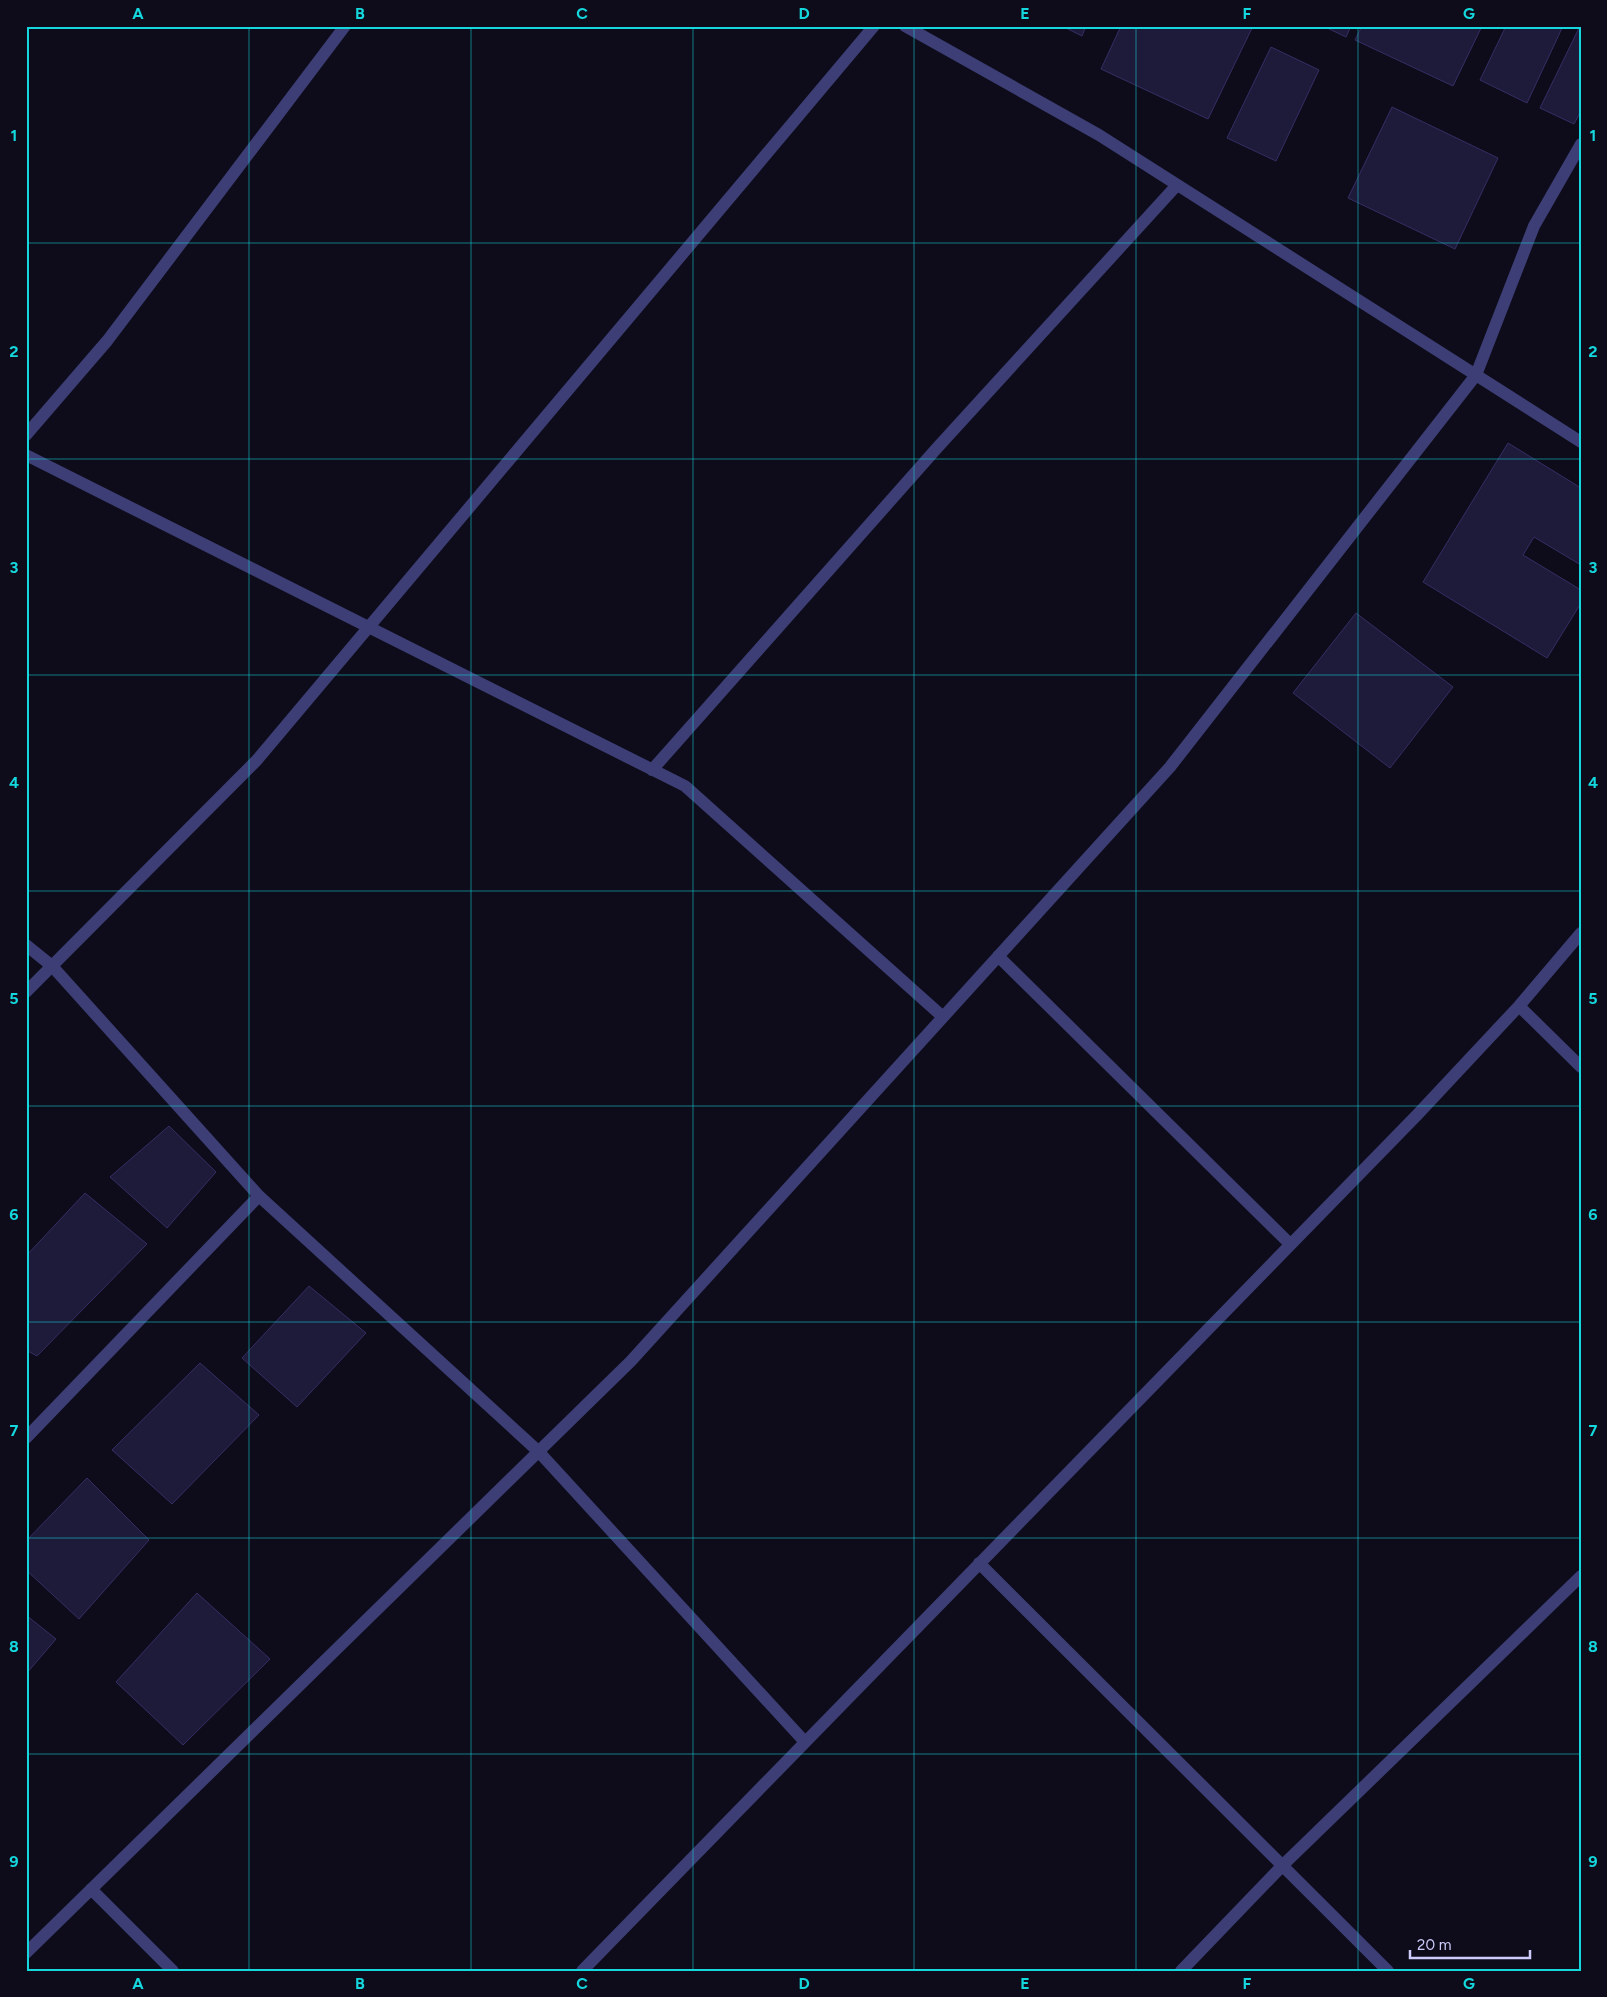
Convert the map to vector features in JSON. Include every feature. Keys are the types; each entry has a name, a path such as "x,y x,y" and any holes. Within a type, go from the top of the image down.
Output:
{"street":[{"path":"26,435 108,341 345,26"},
{"path":"26,992 257,760 874,26"},
{"path":"905,26 1099,135 1581,442"},
{"path":"26,1952 631,1361 1170,767 1476,375 1534,226 1581,144"},
{"path":"652,770 930,455 1177,185"},
{"path":"26,455 684,786 943,1017"},
{"path":"582,1971 1417,1115 1519,1006 1581,934"},
{"path":"26,945 52,966 259,1196 539,1452 805,1742"},
{"path":"998,956 1290,1244"},
{"path":"1519,1006 1581,1067"},
{"path":"26,1438 259,1196"},
{"path":"979,1563 1388,1971"},
{"path":"1181,1971 1283,1865 1581,1576"},
{"path":"91,1889 173,1971"}],"building":[{"path":"1062,26 1086,26 1082,36"},
{"path":"1121,26 1253,26 1208,119 1101,69"},
{"path":"1323,26 1351,26 1346,37"},
{"path":"1362,26 1482,26 1453,86 1355,40"},
{"path":"1506,26 1563,26 1527,103 1480,80"},
{"path":"1580,26 1581,111 1574,124 1540,108"},
{"path":"1271,47 1319,70 1276,161 1227,138"},
{"path":"1392,107 1498,158 1455,249 1348,198"},
{"path":"1508,443 1581,488 1581,565 1534,537 1523,555 1581,590 1581,603 1547,658 1423,582"},
{"path":"1356,613 1453,687 1390,768 1293,693"},
{"path":"169,1126 216,1172 167,1228 110,1177"},
{"path":"85,1193 147,1244 37,1356 26,1350 26,1256"},
{"path":"309,1286 366,1333 297,1407 242,1358"},
{"path":"200,1363 259,1415 172,1504 112,1450"},
{"path":"87,1478 149,1540 79,1619 26,1570 26,1541"},
{"path":"197,1593 270,1659 183,1745 116,1682"},
{"path":"26,1615 56,1639 26,1674"}]}
